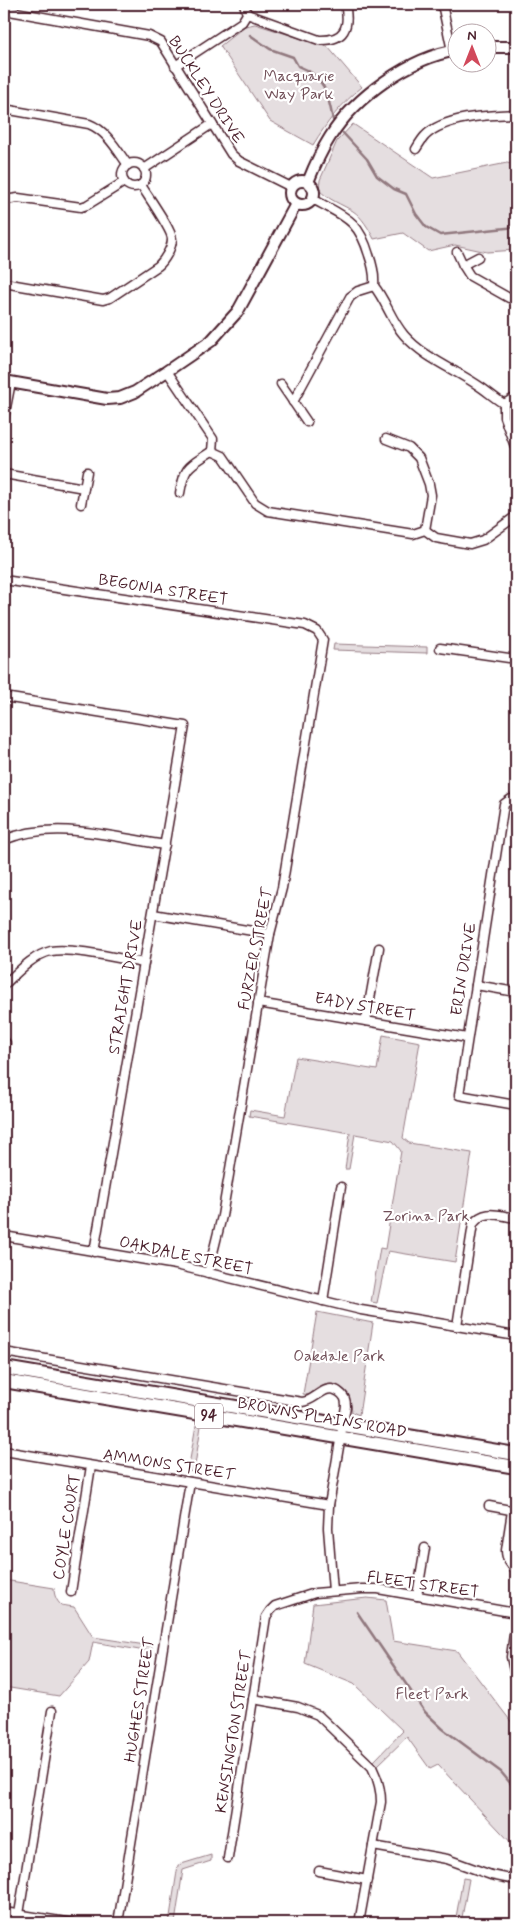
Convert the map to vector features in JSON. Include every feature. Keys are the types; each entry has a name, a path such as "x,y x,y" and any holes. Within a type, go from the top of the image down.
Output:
{"main road":[{"name":"BROWNS PLAINS ROAD","path":"4,1368 342,1431 516,1467"},
{"name":"BROWNS PLAINS ROAD","path":"4,1381 342,1431 516,1454"}],"street":[{"path":"176,66 242,22 247,14 244,4"},
{"path":"247,14 319,40 328,40 343,33 348,17 345,4"},
{"path":"442,4 448,25"},
{"name":"BUCKLEY DRIVE","path":"4,10 149,36 161,42 231,154 239,161 291,188"},
{"path":"498,46 516,47"},
{"path":"308,182 328,138 352,108 406,68 448,53"},
{"path":"4,110 90,124 97,127 104,132 128,165"},
{"path":"416,149 425,136 436,127 474,116 516,114"},
{"path":"144,169 212,124"},
{"path":"135,163 144,169 146,176 141,185 134,187 124,182 122,174 128,165 135,163"},
{"path":"296,204 290,195 291,188 298,181 308,182 313,188 313,199"},
{"path":"4,200 18,198 81,207 124,182"},
{"path":"4,284 102,300 110,298 158,266 163,262 172,239 171,233 141,185"},
{"path":"296,204 307,204 313,199"},
{"path":"313,199 349,220 358,228 364,238 375,273 374,286 382,296 390,317 417,348 482,388 504,404"},
{"path":"4,418 7,381 106,399 120,398 135,392 212,341 238,311 296,204"},
{"path":"457,252 470,276 516,300"},
{"path":"464,265 478,257"},
{"path":"293,402 350,297 358,291 374,286"},
{"path":"168,370 213,439 212,451 188,468 183,474 180,492"},
{"path":"281,384 307,422"},
{"path":"504,404 516,397"},
{"path":"504,404 504,417 516,449"},
{"path":"386,439 409,448 419,458 431,495 425,530"},
{"path":"212,451 224,456 255,503 268,511 413,534 425,530"},
{"path":"81,504 87,472"},
{"path":"4,474 84,488"},
{"path":"425,530 436,538 470,544 484,540 516,516"},
{"name":"BEGONIA STREET","path":"4,580 305,626 317,631"},
{"name":"FURZER STREET","path":"208,1273 222,1216 270,934 282,888 323,640 317,631"},
{"path":"440,648 516,659"},
{"name":"STRAIGHT DRIVE","path":"4,697 186,726 94,1252"},
{"name":"ERIN DRIVE","path":"516,799 511,799 504,804 459,1095 516,1105"},
{"path":"4,840 13,836 56,830 83,831 165,845"},
{"path":"153,914 270,934"},
{"path":"366,1021 379,948"},
{"path":"4,985 34,958 50,951 66,950 144,963"},
{"path":"476,985 516,992"},
{"name":"EADY STREET","path":"258,1003 468,1038"},
{"path":"4,1041 6,1043 4,1050"},
{"path":"323,1301 341,1187"},
{"path":"457,1326 473,1224 478,1216 488,1214 516,1218"},
{"name":"OAKDALE STREET","path":"4,1236 176,1265 361,1310 516,1336"},
{"name":"BROWNS PLAINS ROAD","path":"4,1352 302,1402 311,1400 325,1390 334,1389 342,1394 346,1402 342,1431"},
{"path":"333,1591 328,1528 329,1505 342,1431"},
{"name":"AMMONS STREET","path":"4,1452 329,1505"},
{"name":"COYLE COURT","path":"71,1592 91,1466"},
{"name":"HUGHES STREET","path":"118,1923 190,1482"},
{"path":"488,1506 514,1511 506,1557 510,1565 516,1570"},
{"path":"417,1596 425,1548"},
{"name":"FLEET STREET","path":"270,1611 275,1606 315,1593 378,1589 516,1613"},
{"name":"KENSINGTON STREET","path":"228,1858 266,1617 270,1611"},
{"path":"516,1618 512,1643 516,1680"},
{"path":"253,1700 309,1710 318,1716 372,1767 381,1789 381,1802 359,1923"},
{"path":"19,1914 52,1711"},
{"path":"373,1846 447,1859 491,1875 516,1880"},
{"path":"319,1871 367,1880"},
{"path":"4,1912 72,1923"}],"green space":[{"name":"Macquarie Way Park","path":"255,24 328,47 362,87 335,114 313,145 270,121 220,46 245,26"},
{"path":"353,124 433,178 507,163 516,165 516,250 487,252 455,245 428,251 403,233 374,239 365,223 353,211 319,190 320,180 337,141"},
{"path":"334,644 427,647 427,653 333,650"},
{"name":"Zorina Park","path":"383,1035 420,1042 403,1138 409,1143 472,1153 455,1262 388,1251 377,1303 371,1302 380,1248 385,1249 401,1151 393,1141 355,1134 349,1169 345,1169 350,1133 249,1116 250,1110 285,1116 296,1057 377,1070"},
{"name":"Oakdale Park","path":"317,1312 373,1323 359,1415 352,1412 347,1395 343,1389 337,1386 331,1384 324,1385 309,1395 303,1394"},
{"path":"196,1425 201,1426 194,1472 188,1471"},
{"path":"4,1580 54,1588 54,1593 59,1603 74,1607 93,1637 152,1646 151,1652 93,1642 89,1662 59,1696 4,1687"},
{"name":"Fleet Park","path":"367,1598 386,1600 393,1641 457,1651 516,1728 516,1848 438,1765 430,1769 407,1737 378,1765 374,1761 403,1731 354,1684 305,1664 313,1604"},
{"path":"211,1855 211,1861 183,1870 175,1923 169,1923 178,1865"},
{"path":"463,1878 469,1879 461,1923 455,1923"}],"waterway":[{"path":"250,35 270,49 293,57 298,66 307,70 320,81 327,94 333,120"},
{"path":"343,133 367,159 377,176 394,189 406,194 416,214 426,227 440,235 516,227"},
{"path":"357,1612 425,1712 443,1729 501,1772 516,1790"}]}
